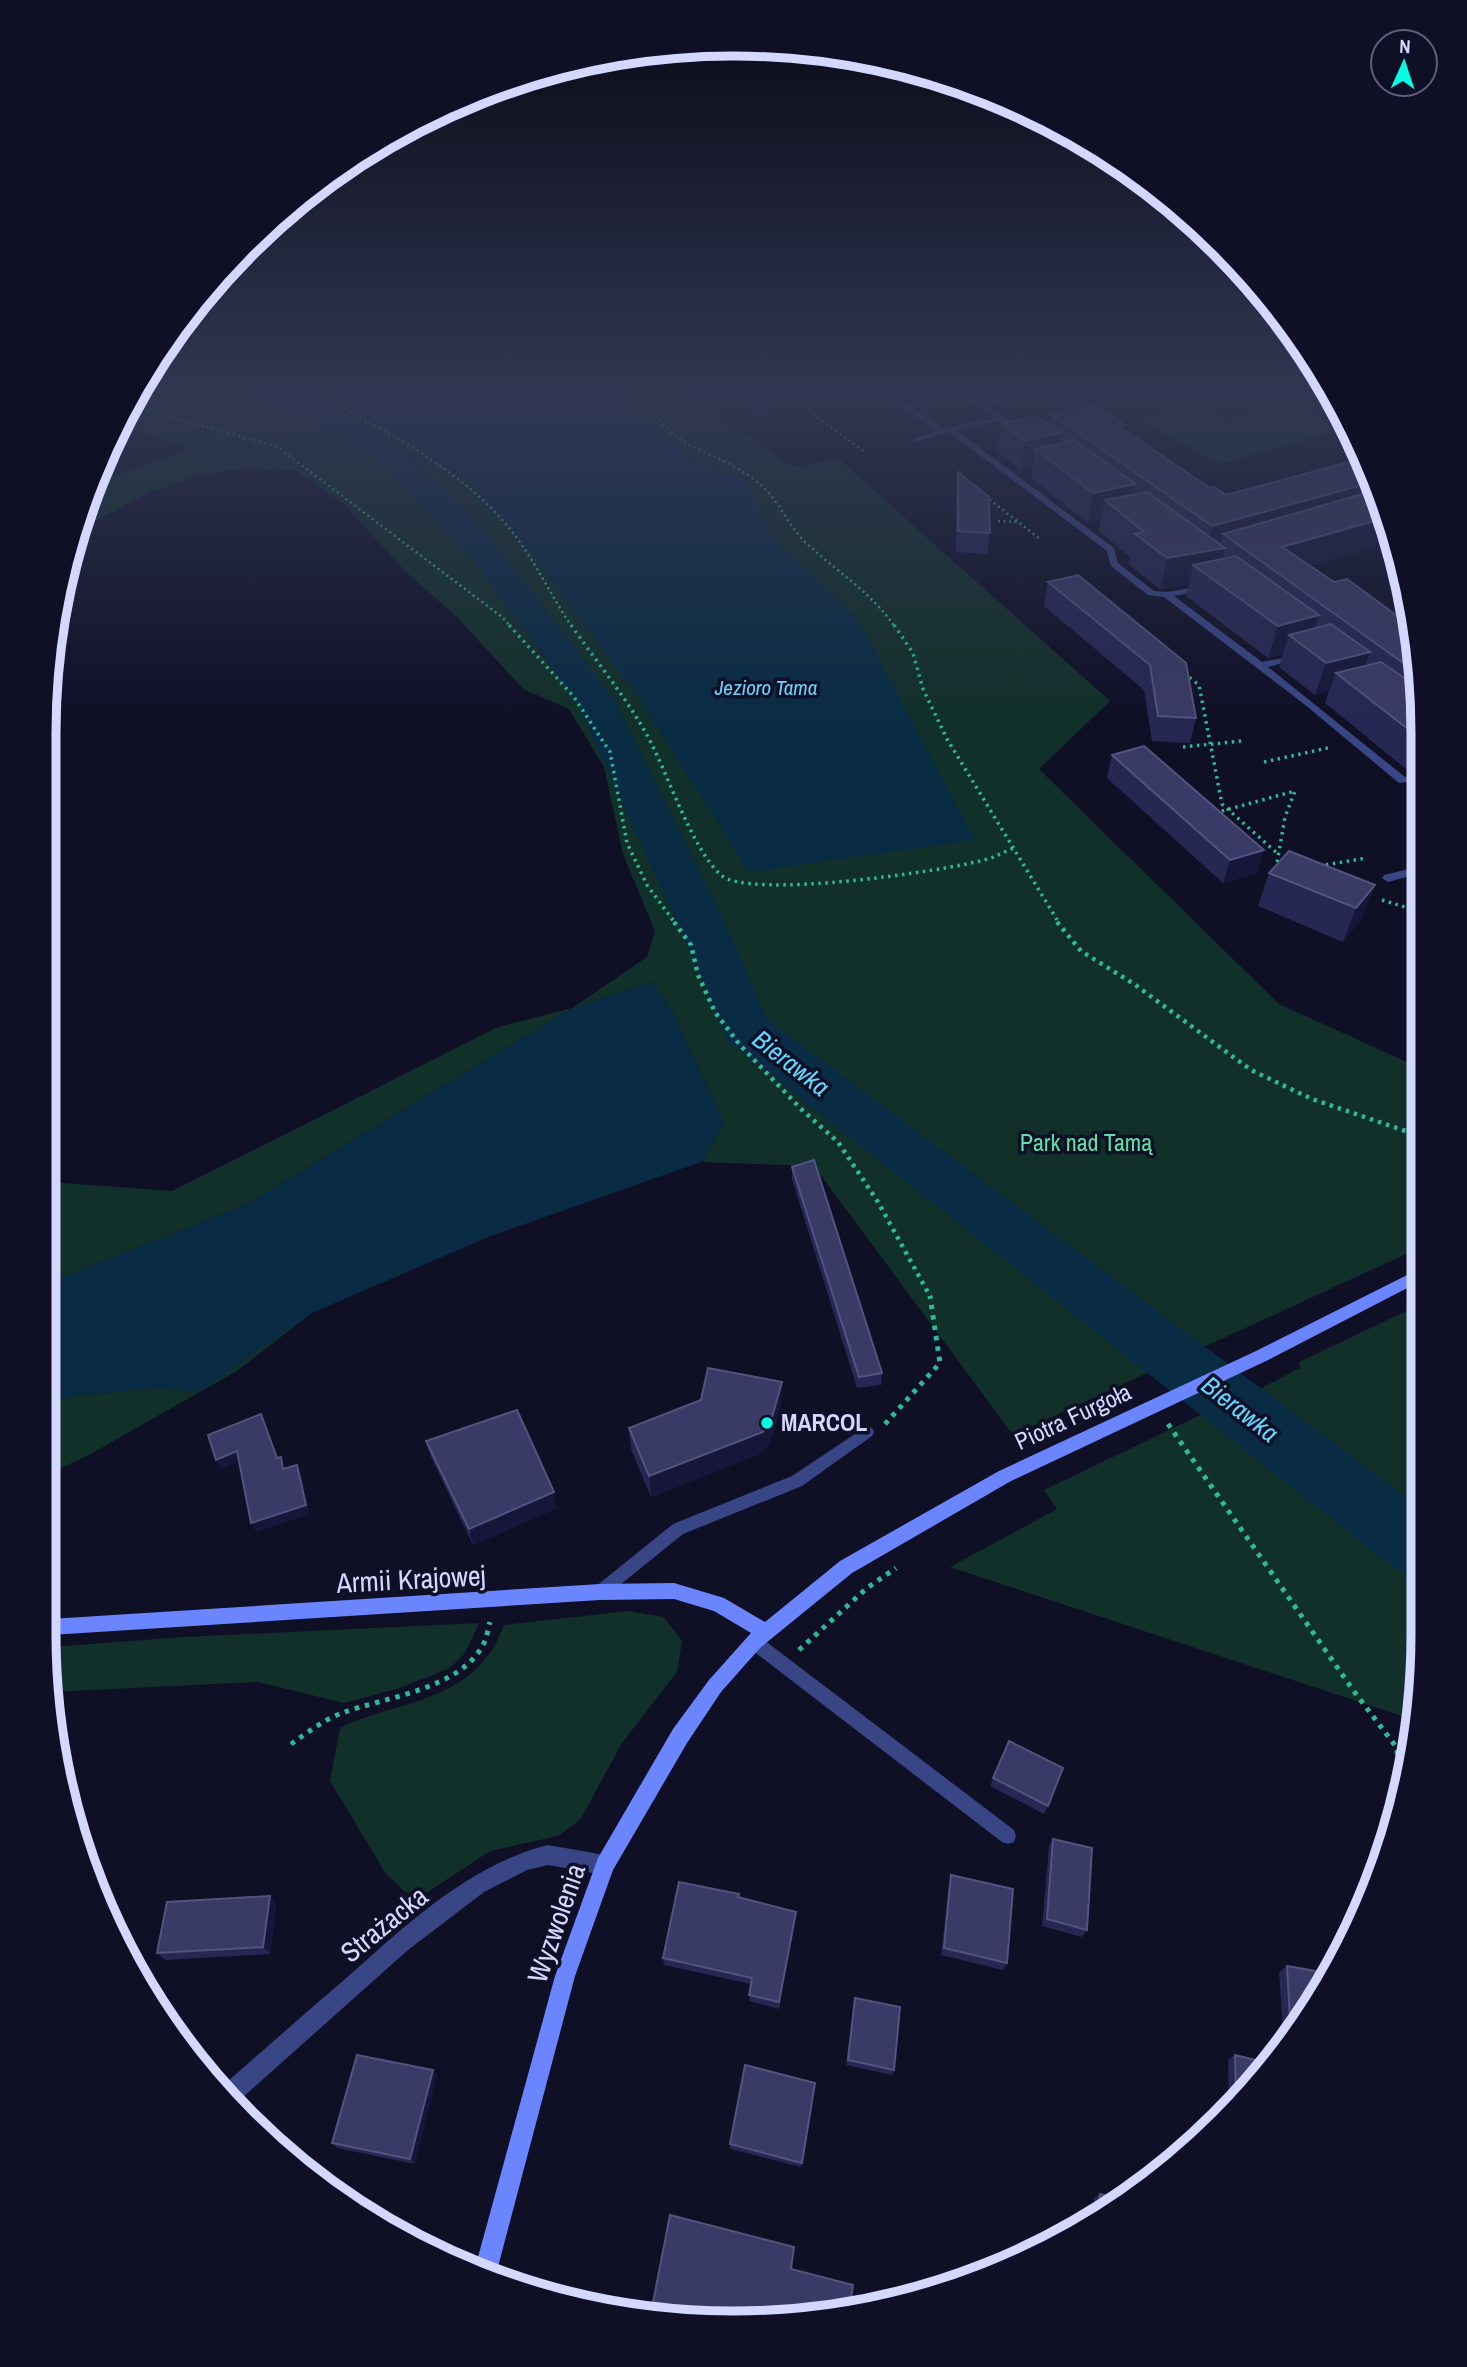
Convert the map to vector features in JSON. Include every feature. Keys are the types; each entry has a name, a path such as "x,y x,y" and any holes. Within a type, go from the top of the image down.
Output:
{"main road":[{"name":"Piotra Furgoła","path":"760,1637 846,1567 1005,1476 1261,1356 1411,1279"},
{"name":"Armii Krajowej","path":"56,1627 600,1592 674,1591 718,1604 760,1637"},
{"name":"Wyzwolenia","path":"488,2264 565,1976 605,1864 680,1736 715,1686 760,1637"}],"street":[{"path":"1048,501 1111,550 1114,564 1151,593 1167,595 1210,585"},
{"path":"1085,529 1097,527"},
{"path":"1167,595 1259,666 1313,701 1404,782 1411,780"},
{"path":"1259,666 1314,652"},
{"path":"1388,878 1411,872"},
{"name":"Strażacka","path":"234,2090 401,1943 477,1885 524,1861 548,1854 605,1864"}],"lane":[{"path":"600,1592 678,1530 797,1481 867,1432"},
{"path":"760,1637 784,1664 1008,1836"}],"path":[{"path":"349,501 502,617 574,697 610,752 628,843 647,885 691,944 698,975 715,1012 739,1044 783,1091 838,1142 878,1202 931,1298 940,1363 883,1426 867,1432"},
{"path":"483,501 514,532 563,613 635,714 657,752 710,863 722,877 739,884 767,885 917,872 985,860 1014,848"},
{"path":"776,501 804,541 873,600 890,619 912,653 923,689 947,739 1051,914 1081,951 1104,968 1134,984 1226,1054 1280,1086 1411,1133"},
{"path":"992,501 1040,539"},
{"path":"999,521 1018,522"},
{"path":"1178,668 1199,685 1222,804 1278,854"},
{"path":"1183,747 1242,741"},
{"path":"1205,816 1295,791 1285,817 1275,873 1288,871"},
{"path":"1315,866 1367,858"},
{"path":"1382,901 1411,909"},
{"path":"1155,1406 1353,1690 1397,1748 1398,1767"},
{"path":"1154,1427 1173,1419"},
{"path":"784,1664 867,1588 899,1566"},
{"path":"291,1744 340,1714 417,1691 467,1666 489,1628 492,1600"}],"green space":[{"name":"Park nad Tamą","path":"98,501 132,501 90,524"},
{"name":"Park nad Tamą","path":"340,501 887,501 1110,701 1039,769 1279,1004 1411,1064 1411,1252 1013,1435 814,1166 701,1162 724,1124 672,1010 652,982 572,1008 647,957 655,931 623,854 604,767 569,709 523,689 458,618 405,571"},
{"path":"572,1008 248,1204 64,1277 56,1276 56,1182 172,1191 498,1027"},
{"path":"1411,1309 1411,1524 1331,1464 1318,1450 1248,1400 1265,1386 1300,1368 1299,1362"},
{"path":"312,1313 237,1371 87,1456 56,1470 56,1398 151,1388"},
{"path":"1215,1408 1411,1561 1410,1678 1406,1717 950,1567 1057,1509 1044,1490"},
{"path":"628,1611 664,1617 682,1641 677,1672 622,1743 580,1820 558,1836 490,1851 425,1894 405,1892 386,1874 330,1781 340,1728 439,1693 458,1683 474,1671 489,1654 504,1625"},
{"path":"479,1623 465,1653 450,1668 400,1688 344,1703 258,1682 59,1692 56,1647 184,1637"}],"water":[{"name":"Jezioro Tama","path":"487,501 756,501 769,534 858,619 975,840 749,872 634,691 515,532"},
{"path":"652,982 672,1010 724,1124 701,1162 488,1237 312,1313 199,1392 151,1388 56,1398 56,1276 64,1277 248,1204 572,1008"}],"building":[{"path":"958,501 989,501 990,533 958,531"},
{"path":"1107,501 1160,501 1225,548 1167,558 1135,534 1144,532"},
{"path":"1177,501 1302,501 1212,526"},
{"path":"1337,501 1369,501 1376,520 1282,547 1334,582 1347,579 1401,618 1407,666 1223,534"},
{"path":"1236,556 1319,615 1278,626 1193,565"},
{"path":"1078,575 1186,663 1196,718 1158,716 1150,665 1048,582"},
{"path":"1331,624 1370,652 1326,663 1289,635"},
{"path":"1381,662 1409,681 1411,731 1336,673"},
{"path":"1144,746 1264,850 1230,860 1112,755"},
{"path":"1289,851 1375,885 1356,908 1269,873"},
{"path":"814,1160 882,1373 859,1377 792,1167"},
{"path":"708,1368 782,1382 770,1424 763,1432 649,1476 629,1428 701,1400"},
{"path":"517,1410 554,1492 469,1529 426,1441"},
{"path":"261,1414 277,1458 281,1457 283,1469 297,1465 306,1505 251,1523 237,1451 216,1460 208,1435"},
{"path":"1009,1741 1063,1768 1048,1806 993,1778"},
{"path":"1053,1839 1092,1848 1087,1930 1047,1919"},
{"path":"951,1875 1013,1889 1007,1963 944,1948"},
{"path":"679,1882 739,1894 738,1897 796,1912 779,2002 749,1995 752,1978 663,1958"},
{"path":"270,1896 263,1947 157,1953 167,1902"},
{"path":"1287,1966 1320,1972 1297,2010 1290,2020"},
{"path":"855,1998 900,2007 894,2070 848,2060"},
{"path":"357,2055 433,2070 410,2159 332,2143"},
{"path":"1235,2055 1259,2061 1243,2080 1236,2088"},
{"path":"745,2065 815,2083 802,2163 730,2144"},
{"path":"1100,2194 1111,2197 1110,2197 1100,2203"},
{"path":"670,2215 794,2247 791,2269 853,2285 851,2300 778,2310 689,2310 652,2306"}],"waterway":[{"name":"Bierawka","path":"436,501 483,550 595,700 697,914 746,1029 1411,1541"}],"place":[{"name":"MARCOL","path":"767,1423"}]}
